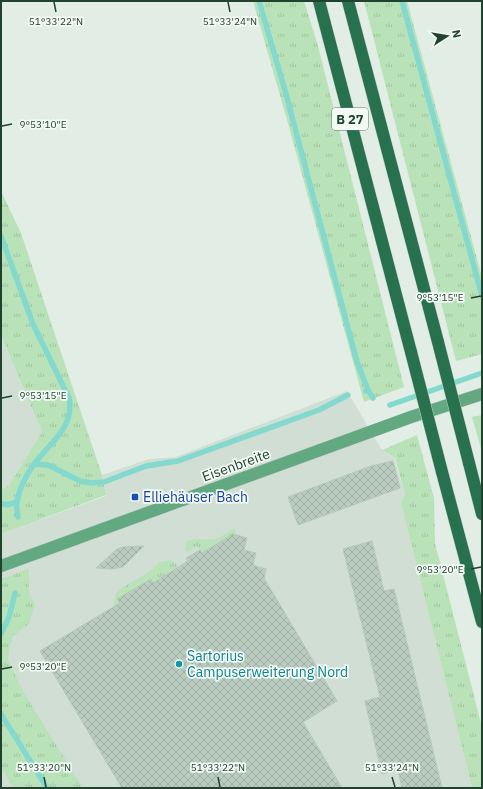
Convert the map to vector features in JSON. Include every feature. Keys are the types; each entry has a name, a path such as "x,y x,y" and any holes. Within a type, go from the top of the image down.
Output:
{"highway":[{"name":"B 27","path":"320,1 482,622"},
{"name":"B 27","path":"348,1 482,514"}],"main road":[{"name":"Eisenbreite","path":"4,565 411,417 482,394"}],"shaded area":[{"path":"1,335 42,432 9,485 1,490"},
{"path":"347,391 382,450 394,458 405,494 401,503 472,788 1,788 1,534 106,496 102,475 149,459 176,457"}],"green space":[{"path":"253,1 304,1 318,46 404,387 364,402 289,127"},
{"path":"364,1 407,1 482,277 482,354 456,361"},
{"path":"1,191 21,233 102,475 106,495 1,534 1,490 9,485 42,432 1,335"},
{"path":"482,415 482,452 472,417"},
{"path":"417,435 434,498 435,543 482,727 482,788 472,788 401,503 405,494 395,458 382,450"},
{"path":"234,528 236,532 202,553 197,546 187,552 185,549 187,541 194,539 216,539"},
{"path":"170,560 176,563 178,567 113,607 117,591 152,570 160,562"},
{"path":"29,569 29,593 35,604 29,624 13,636 8,660 24,693 83,788 13,788 1,766 1,579"}],"building":[{"path":"393,461 400,488 298,525 288,497 371,466"},
{"path":"233,534 247,538 244,550 256,553 253,565 266,569 264,578 337,701 303,722 342,788 122,788 40,651 120,603 117,599 151,579 153,583 188,561 186,558 200,550 202,553"},
{"path":"372,541 384,591 394,589 442,788 402,788 398,770 382,774 365,701 380,697 343,549"},
{"path":"144,546 123,567 112,569 96,568 117,549 123,547"}],"waterway":[{"path":"259,1 286,94 357,362 368,390"},
{"path":"402,1 482,296"},
{"path":"1,236 33,324 69,398 70,408 65,426 60,434 26,476 17,504 18,517"},
{"path":"390,405 482,373"},
{"path":"366,391 368,390 373,398"},
{"path":"34,464 48,465 80,481 92,483 104,482 146,466 178,461 319,410 348,395"},
{"path":"1,503 7,505 17,502"},
{"name":"Elliehäuser Bach","path":"1,634 9,617 15,593"},
{"name":"Elliehäuser Bach","path":"1,714 47,788"}],"place":[{"name":"Elliehäuser Bach","path":"135,497"},
{"name":"Sartorius Campuserweiterung Nord","path":"179,664"}]}
